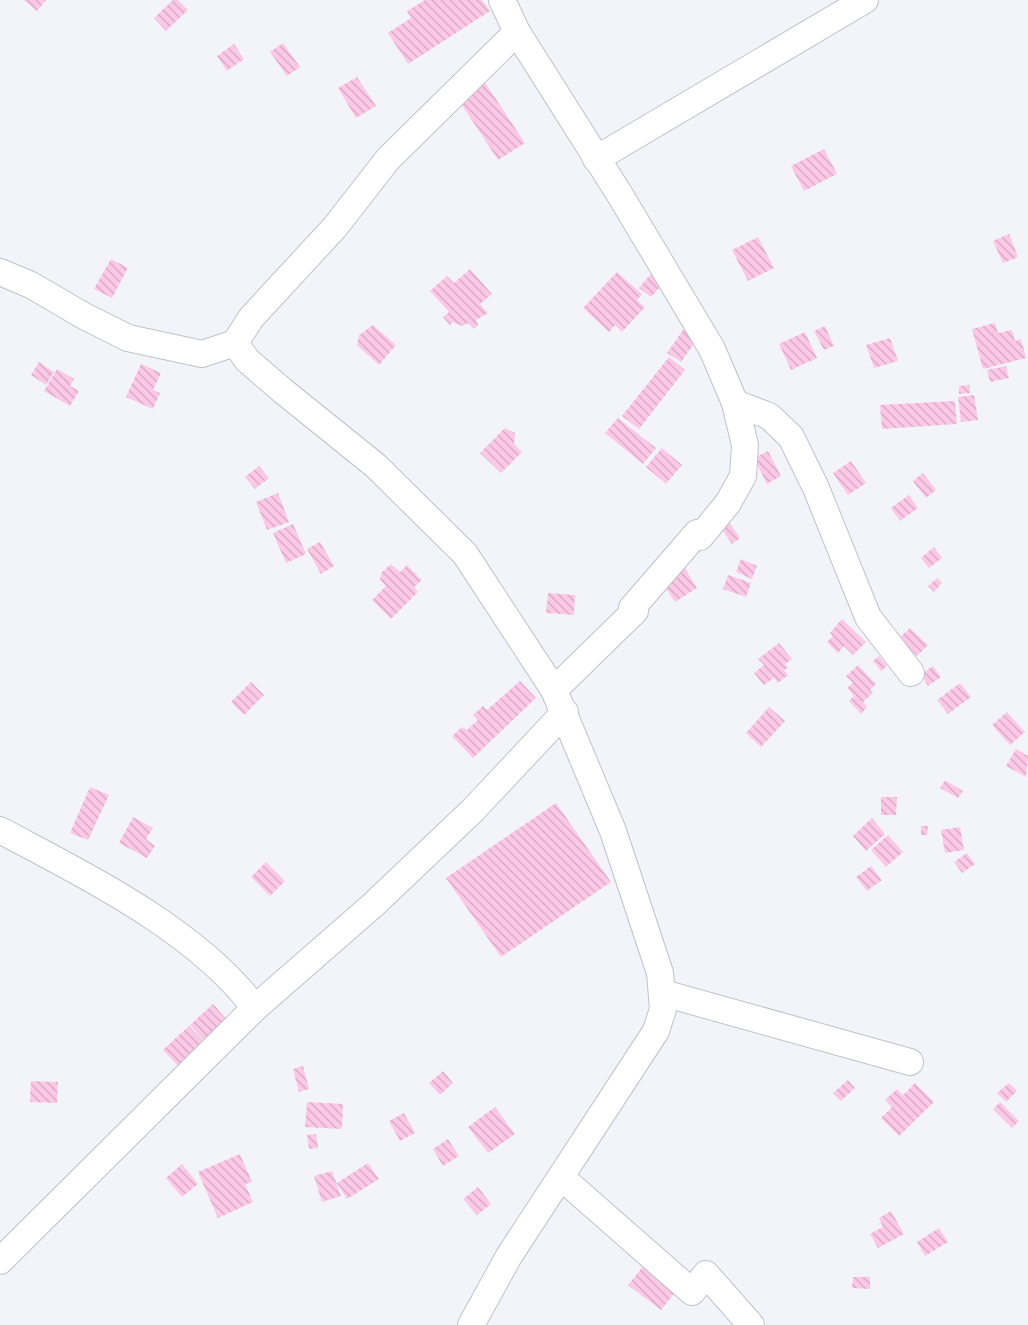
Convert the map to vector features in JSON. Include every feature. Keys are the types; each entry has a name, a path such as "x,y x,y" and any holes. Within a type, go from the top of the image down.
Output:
{"street":[{"path":"0,1262 255,1008 373,905 473,810 635,611 632,608 697,534 700,537 739,486 743,476 745,445 735,403 712,349 517,32 502,0"},
{"path":"596,159 865,0"},
{"path":"0,272 31,285 128,338 202,354 235,343 251,318 335,227 388,159 517,32"},
{"path":"235,343 247,360 274,384 376,466 465,554 560,701 625,863 660,972 663,1009 656,1032 509,1256 471,1325"},
{"path":"735,403 769,416 791,437 816,488 868,617 911,673"},
{"path":"0,830 107,888 179,936 242,989 255,1008"},
{"path":"663,993 910,1062"},
{"path":"561,1177 692,1292 706,1274 751,1325"}],"building":[{"path":"24,0 46,0 37,11"},
{"path":"173,0 178,0 188,10 166,31 154,18"},
{"path":"425,0 482,0 490,11 408,64 388,33 411,18 407,11"},
{"path":"283,43 300,67 287,76 270,52"},
{"path":"234,44 244,59 227,71 217,56"},
{"path":"357,77 376,106 356,118 338,88"},
{"path":"484,81 525,143 498,160 458,99"},
{"path":"824,149 837,174 804,191 791,166"},
{"path":"1009,234 1018,257 1003,263 993,241"},
{"path":"758,237 774,268 748,281 732,250"},
{"path":"111,259 128,268 112,298 94,289"},
{"path":"470,269 492,294 480,304 488,313 476,320 478,325 474,329 468,323 462,326 453,322 450,325 443,317 449,312 430,291 447,276 454,283"},
{"path":"655,269 667,279 651,297 639,288"},
{"path":"617,272 642,294 637,300 645,307 622,332 615,325 609,332 583,308"},
{"path":"995,323 998,333 1012,330 1015,341 1021,339 1026,358 983,369 972,329"},
{"path":"373,325 396,345 379,365 357,345 359,335"},
{"path":"825,326 834,346 824,350 814,331"},
{"path":"685,327 699,337 681,362 667,353"},
{"path":"805,332 817,358 791,370 779,344"},
{"path":"890,338 898,361 874,368 866,345"},
{"path":"669,357 685,370 639,429 622,416"},
{"path":"39,362 54,372 46,385 31,375"},
{"path":"141,364 161,373 153,390 160,393 153,409 126,397"},
{"path":"1006,366 1009,378 990,382 987,370"},
{"path":"57,369 74,379 70,386 79,391 70,406 44,391"},
{"path":"970,385 970,393 959,394 959,386"},
{"path":"974,395 978,420 961,422 958,397"},
{"path":"955,401 957,424 882,429 880,405"},
{"path":"618,418 656,448 643,464 605,433"},
{"path":"505,428 515,433 514,444 522,452 501,473 480,453"},
{"path":"662,448 682,465 666,484 646,467"},
{"path":"768,451 781,476 767,484 754,458"},
{"path":"851,461 866,483 848,495 833,473"},
{"path":"259,466 269,478 255,489 245,477"},
{"path":"923,473 936,490 926,498 913,481"},
{"path":"278,493 289,522 267,530 256,502"},
{"path":"909,495 918,508 900,521 891,508"},
{"path":"726,518 740,538 732,544 718,524"},
{"path":"293,524 306,554 286,563 273,533"},
{"path":"320,542 334,566 321,574 307,549"},
{"path":"934,547 942,558 929,568 921,558"},
{"path":"741,559 757,566 752,579 736,572"},
{"path":"391,564 400,572 407,565 422,580 414,587 418,592 391,619 372,600 386,586 380,580 382,572"},
{"path":"683,565 697,588 675,602 660,579"},
{"path":"728,575 751,583 746,597 723,589"},
{"path":"937,578 942,583 934,592 928,586"},
{"path":"548,593 575,595 574,615 546,613"},
{"path":"842,619 866,642 853,655 844,646 838,653 827,642 833,636 830,633"},
{"path":"910,628 928,645 917,656 899,638"},
{"path":"779,643 792,659 785,664 788,668 784,670 788,675 778,683 774,678 764,685 754,673 764,665 758,659"},
{"path":"879,656 887,666 881,671 873,661"},
{"path":"858,665 876,684 870,690 873,693 863,702 867,707 861,714 849,701 854,696 847,688 853,683 846,676"},
{"path":"933,666 941,677 928,686 921,674"},
{"path":"520,681 536,698 473,758 452,736 462,727 467,730 478,720 473,715 483,706 487,710"},
{"path":"251,682 264,695 244,715 231,702"},
{"path":"960,683 971,697 948,714 937,700"},
{"path":"769,707 785,721 761,747 746,733"},
{"path":"1007,712 1025,732 1010,745 992,725"},
{"path":"1016,749 1028,756 1026,777 1006,766"},
{"path":"945,780 963,791 958,798 940,788"},
{"path":"90,787 109,795 88,840 70,833"},
{"path":"881,797 897,797 896,815 881,815"},
{"path":"556,803 611,882 501,957 446,878"},
{"path":"133,817 153,828 146,839 155,846 147,858 119,843"},
{"path":"872,818 885,834 866,851 853,836"},
{"path":"921,826 928,826 927,835 921,835"},
{"path":"960,827 964,850 945,853 941,830"},
{"path":"888,835 903,852 886,867 871,850"},
{"path":"967,853 975,864 962,873 954,862"},
{"path":"266,862 285,881 270,896 251,877"},
{"path":"871,866 882,880 867,891 856,877"},
{"path":"213,1004 230,1023 207,1044 190,1025"},
{"path":"189,1026 206,1044 180,1068 163,1050"},
{"path":"303,1066 309,1089 299,1092 293,1069"},
{"path":"443,1071 453,1083 440,1095 429,1083"},
{"path":"848,1080 855,1088 841,1101 833,1093"},
{"path":"31,1081 58,1082 57,1103 30,1102"},
{"path":"915,1083 934,1102 899,1136 881,1118 892,1107 885,1100 897,1089 903,1095"},
{"path":"1009,1083 1017,1091 1006,1102 997,1093"},
{"path":"307,1102 343,1104 342,1129 305,1127"},
{"path":"1000,1102 1019,1121 1012,1128 993,1109"},
{"path":"495,1107 515,1134 488,1153 468,1127"},
{"path":"404,1113 415,1133 400,1141 389,1121"},
{"path":"316,1134 318,1148 309,1149 307,1135"},
{"path":"448,1139 459,1156 443,1166 433,1149"},
{"path":"240,1154 252,1182 245,1184 253,1202 218,1218 198,1172"},
{"path":"368,1163 379,1179 347,1199 337,1183"},
{"path":"182,1164 198,1184 182,1197 166,1178"},
{"path":"332,1171 341,1196 322,1202 314,1176"},
{"path":"478,1187 491,1204 477,1215 463,1199"},
{"path":"891,1211 904,1234 878,1248 870,1234 883,1227 879,1218"},
{"path":"939,1228 948,1242 925,1256 917,1242"},
{"path":"645,1264 677,1290 661,1310 628,1285"},
{"path":"853,1277 870,1277 870,1289 852,1288"}]}
